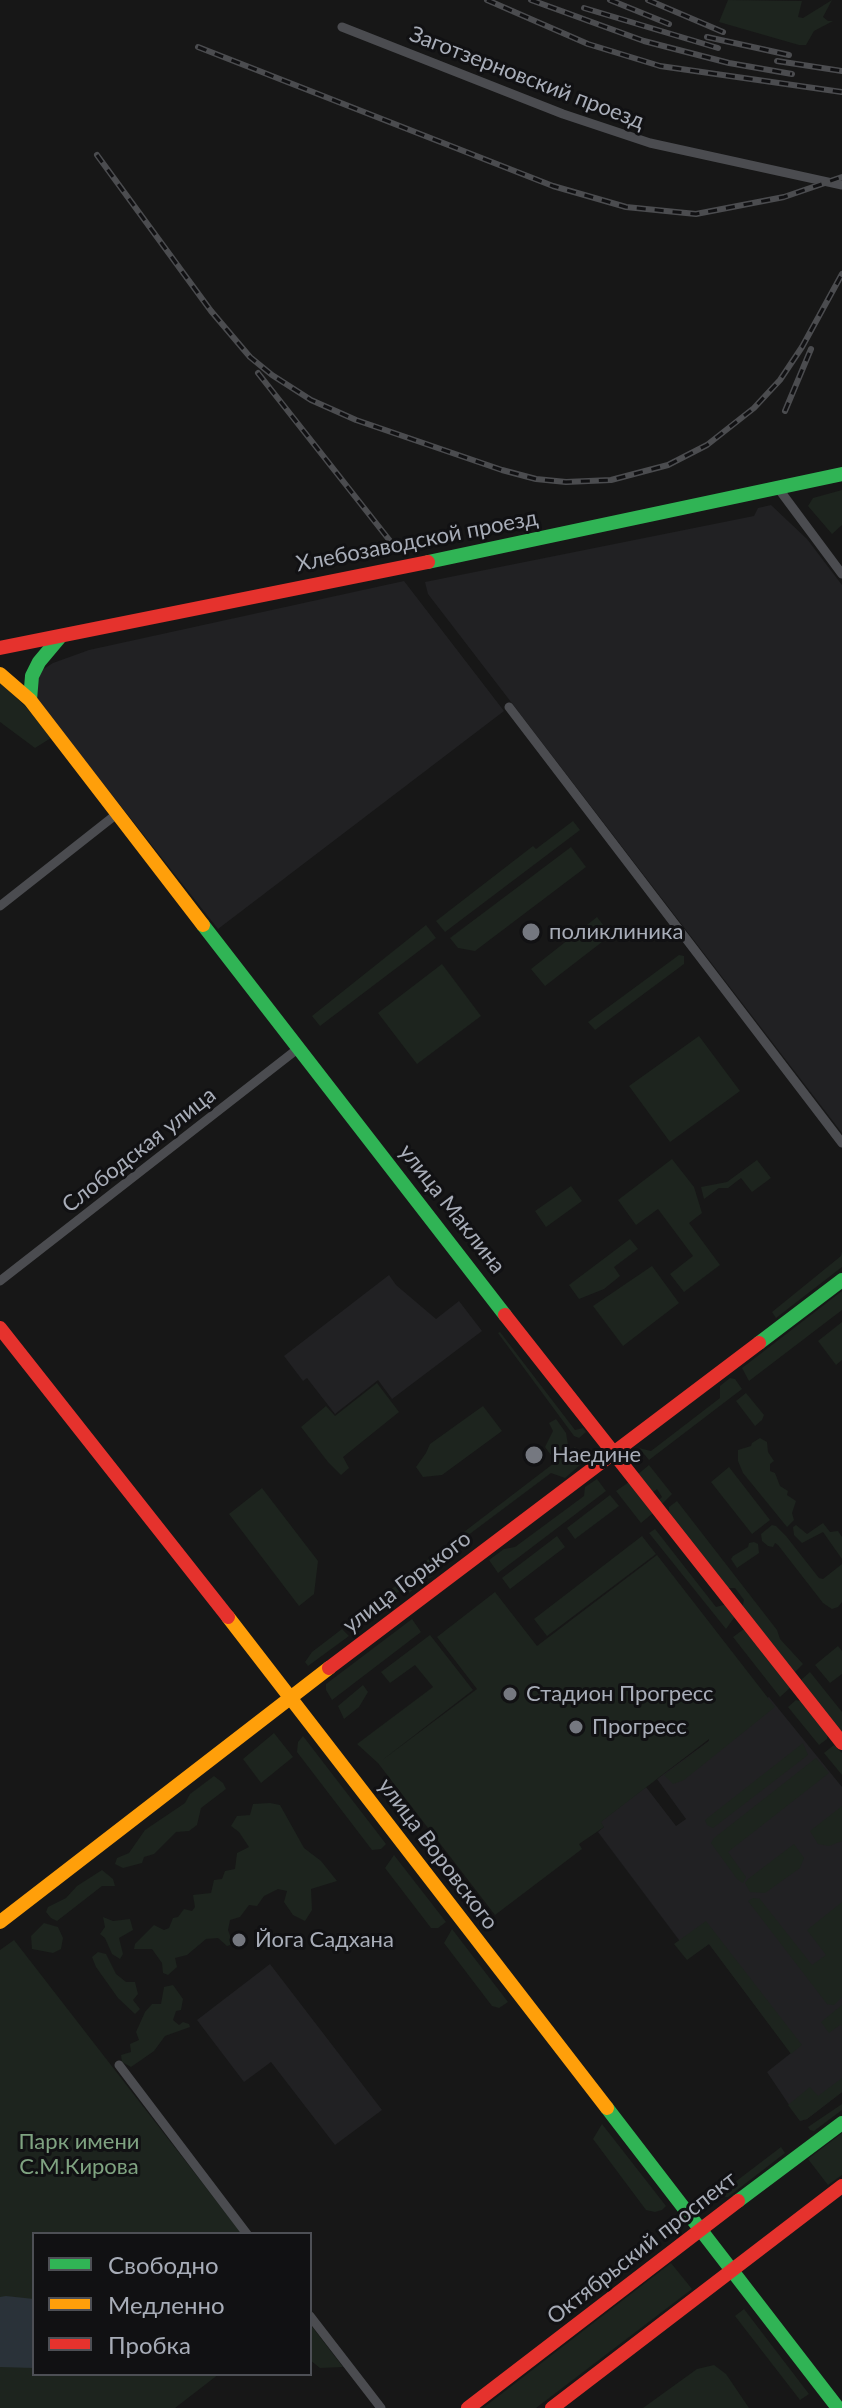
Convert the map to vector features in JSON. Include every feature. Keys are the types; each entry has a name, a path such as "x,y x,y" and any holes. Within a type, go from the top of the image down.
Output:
{"street":[{"name":"Заготзерновский проезд","path":"342,27 563,114 650,143 842,185"},
{"name":"Хлебозаводской проезд","path":"0,648 842,474"},
{"path":"778,488 842,574"},
{"path":"30,700 32,676 39,662 60,637"},
{"name":"улица Маклина","path":"0,674 30,700 614,1455 842,1743"},
{"path":"509,707 842,1143"},
{"path":"0,906 118,813"},
{"name":"Слободская улица","path":"0,1281 300,1047"},
{"name":"улица Горького","path":"0,1922 291,1697 842,1280"},
{"name":"улица Воровского","path":"0,1328 291,1697 838,2408"},
{"path":"119,2065 245,2232"},
{"name":"Октябрьский проспект","path":"468,2408 842,2123"},
{"path":"552,2408 842,2186"},
{"path":"312,2319 381,2408"}],"shaded area":[{"path":"771,505 807,539 842,585 842,1133 428,594 425,582 754,516 758,508"},
{"path":"404,581 504,711 218,929 41,705 36,696 42,670 89,650"},
{"path":"389,1275 396,1285 436,1319 459,1301 482,1331 392,1399 378,1380 335,1414 307,1378 303,1381 284,1356"},
{"path":"769,1697 842,1787 842,2092 800,2121 767,2072 791,2053 709,1944 691,1956 598,1832 604,1827 600,1822 646,1787 676,1826 686,1819 657,1779"},
{"path":"270,1964 382,2110 335,2145 271,2062 244,2082 197,2020"},
{"path":"0,2297 32,2299 32,2368 0,2367"}],"green space":[{"path":"728,0 802,1 798,17 803,18 832,0 823,17 833,21 814,31 806,45 799,45 719,22"},
{"path":"842,490 842,525 832,534 808,506 813,498"},
{"path":"0,682 27,708 51,738 35,748 0,722"},
{"path":"573,821 580,830 445,932 436,921 533,846 536,849"},
{"path":"571,847 586,867 475,951 458,948 450,938"},
{"path":"597,917 611,935 545,986 531,969"},
{"path":"426,925 436,938 320,1026 312,1016"},
{"path":"679,955 684,956 684,964 595,1030 588,1022"},
{"path":"442,964 481,1016 417,1064 378,1013"},
{"path":"699,1036 740,1091 670,1142 629,1086"},
{"path":"672,1159 694,1187 702,1213 689,1223 720,1265 684,1292 670,1274 693,1256 658,1209 636,1225 618,1200"},
{"path":"757,1160 771,1178 752,1192 741,1178 704,1199 701,1187 727,1182"},
{"path":"571,1186 582,1201 546,1227 535,1211"},
{"path":"630,1239 638,1249 614,1267 620,1276 604,1289 579,1299 569,1285"},
{"path":"842,1251 842,1267 776,1318 772,1312 841,1256"},
{"path":"652,1266 679,1303 623,1346 593,1306"},
{"path":"842,1291 842,1310 749,1381 742,1368"},
{"path":"842,1322 842,1360 836,1365 818,1341"},
{"path":"500,1332 575,1430 583,1428 586,1432 579,1438 574,1436"},
{"path":"730,1378 735,1379 742,1389 649,1460 639,1448 651,1451 720,1398 720,1386"},
{"path":"377,1383 399,1412 343,1457 349,1468 341,1475 301,1427 326,1406 335,1416"},
{"path":"746,1393 764,1415 755,1426 736,1401"},
{"path":"483,1406 502,1431 442,1475 423,1477 416,1467 430,1444"},
{"path":"556,1419 566,1433 568,1445 553,1458 545,1447 553,1431 549,1423"},
{"path":"760,1438 767,1442 768,1452 774,1461 770,1464 770,1471 775,1473 780,1486 788,1491 787,1495 796,1501 792,1513 794,1520 787,1527 743,1473 738,1461 738,1450 751,1446"},
{"path":"575,1447 585,1460 565,1478 551,1473 431,1563 433,1576 428,1579 418,1577 413,1571"},
{"path":"649,1465 672,1494 661,1505 658,1501 662,1497 657,1489 652,1493 637,1475"},
{"path":"729,1467 770,1520 752,1534 711,1482"},
{"path":"597,1479 606,1491 498,1573 489,1560 504,1549 515,1547 584,1496 585,1487"},
{"path":"629,1482 653,1513 641,1523 616,1491"},
{"path":"262,1488 318,1561 314,1594 299,1606 229,1514"},
{"path":"610,1495 619,1506 575,1539 567,1528"},
{"path":"677,1501 777,1630 780,1639 803,1664 795,1672 742,1609 744,1600 735,1588 727,1588 669,1515 669,1507"},
{"path":"823,1523 830,1532 838,1531 842,1537 842,1559 823,1532 802,1543 794,1535 793,1527 796,1525 807,1534"},
{"path":"772,1525 786,1536 819,1578 823,1579 842,1564 842,1602 838,1607 832,1609 823,1603 778,1545 768,1546 762,1541 761,1534"},
{"path":"655,1529 716,1607 727,1604 736,1615 726,1629 649,1533"},
{"path":"557,1536 565,1547 510,1589 502,1578"},
{"path":"642,1536 656,1554 547,1636 534,1619"},
{"path":"754,1542 758,1544 759,1553 737,1568 731,1559"},
{"name":"Прогресс","path":"657,1555 775,1707 684,1780 673,1784 664,1775 709,1739 601,1822 604,1827 579,1844 582,1849 495,1915 378,1763 357,1744 433,1687 415,1665 390,1683 381,1672 430,1635 473,1690 381,1761 477,1689 437,1637 495,1592 537,1646"},
{"path":"408,1576 415,1588 409,1593 398,1592 358,1623 363,1627 357,1632 350,1622"},
{"path":"412,1619 421,1632 332,1700 326,1684"},
{"path":"342,1629 349,1636 308,1666 305,1662 312,1652"},
{"path":"744,1629 791,1687 780,1697 733,1637"},
{"path":"838,1646 842,1651 842,1674 830,1683 815,1665"},
{"path":"810,1672 842,1712 842,1733 802,1683"},
{"path":"363,1685 368,1692 359,1707 344,1719 338,1706"},
{"path":"796,1700 804,1702 828,1734 819,1745 788,1707"},
{"path":"274,1733 293,1757 261,1783 243,1759"},
{"path":"303,1736 386,1844 381,1849 372,1850 297,1752 298,1742"},
{"path":"803,1743 808,1755 713,1828 707,1825 705,1820"},
{"path":"834,1745 842,1753 842,1775 824,1753"},
{"path":"816,1758 829,1773 728,1852 746,1877 743,1883 711,1843"},
{"path":"214,1776 226,1789 201,1808 197,1825 189,1831 176,1832 154,1854 144,1857 142,1863 123,1868 115,1864 117,1858 129,1853 145,1830 185,1803 190,1794"},
{"path":"253,1804 280,1805 304,1848 321,1861 337,1881 311,1889 312,1910 305,1921 293,1915 284,1902 287,1891 278,1889 264,1896 257,1906 249,1905 240,1917 230,1920 228,1930 233,1944 227,1946 218,1938 206,1939 187,1955 175,1958 177,1967 168,1975 163,1973 162,1963 152,1949 134,1949 135,1944 154,1925 164,1930 184,1909 192,1911 195,1907 193,1895 211,1893 214,1880 222,1879 225,1871 235,1869 237,1853 249,1847 231,1826 237,1816 250,1815"},
{"path":"842,1806 842,1841 829,1846 818,1844 810,1831"},
{"path":"794,1844 804,1858 800,1868 765,1893 750,1892 745,1883 748,1879"},
{"path":"394,1855 446,1922 438,1928 431,1928 385,1868"},
{"path":"102,1870 113,1879 115,1886 102,1886 57,1921 51,1918 46,1912 48,1907 66,1898 77,1886"},
{"path":"760,1899 812,1965 826,1955 807,1930 842,1902 842,1997 834,2005 827,2004 748,1901"},
{"path":"103,1917 113,1921 130,1919 133,1930 119,1938 123,1954 120,1959 112,1954 100,1934 105,1927"},
{"path":"706,1921 802,2045 791,2054 709,1944 687,1960 674,1944"},
{"path":"44,1923 58,1927 63,1938 61,1949 53,1953 32,1949 31,1936"},
{"path":"452,1929 508,2002 499,2008 492,2006 444,1943"},
{"name":"Парк имени С.М.Кирова","path":"14,1940 240,2232 32,2232 32,2376 216,2376 175,2408 0,2408 0,1950"},
{"path":"98,1952 106,1954 116,1974 126,1982 135,1982 138,1994 133,2000 140,2009 135,2014 118,1998 96,1967 92,1957"},
{"path":"173,1985 183,1999 181,2010 176,2011 173,2020 190,2027 165,2036 154,2051 131,2067 122,2062 121,2055 131,2052 130,2044 139,2040 136,2032 145,2012 152,2004 161,2004 164,1987"},
{"path":"842,2005 842,2026 829,2033 821,2022"},
{"path":"842,2078 842,2092 807,2119 800,2121 788,2105 810,2087 818,2096"},
{"path":"842,2104 842,2110 814,2131 810,2130 808,2127"},
{"path":"602,2124 666,2206 662,2210 646,2210 593,2139"},
{"path":"842,2133 842,2175 828,2185 808,2159"},
{"path":"781,2147 785,2153 725,2197 722,2192"},
{"path":"671,2263 692,2289 536,2408 483,2408"},
{"path":"744,2309 809,2394 800,2400 735,2316"},
{"path":"312,2327 343,2367 320,2368 312,2362"},
{"path":"714,2365 726,2374 749,2408 643,2408 697,2369"}],"railway":[{"path":"487,0 588,44 660,66 842,92"},
{"path":"531,0 644,41 729,63 792,74"},
{"path":"610,0 669,24"},
{"path":"648,0 723,32"},
{"path":"584,8 718,48"},
{"path":"707,37 789,55"},
{"path":"198,47 553,186 626,207 696,214 784,197 842,177"},
{"path":"777,61 842,71"},
{"path":"97,155 211,311 250,357 272,375 311,400 356,420 536,479 566,482 611,480 668,465 707,445 754,408 780,380 842,274"},
{"path":"785,411 811,349"},
{"path":"258,373 394,546"}],"traffic: fast":[{"path":"428,562 842,474"},
{"path":"30,700 32,676 39,662 60,637"},
{"path":"203,925 505,1315"},
{"path":"759,1343 842,1280"},
{"path":"607,2108 700,2229"},
{"path":"738,2201 842,2123"},
{"path":"700,2229 838,2408"}],"traffic: slow":[{"path":"0,674 30,700 203,925"},
{"path":"228,1617 607,2108"},
{"path":"0,1922 329,1668"}],"traffic: jam":[{"path":"0,648 428,562"},
{"path":"505,1315 842,1743"},
{"path":"0,1328 228,1617"},
{"path":"329,1668 759,1343"},
{"path":"552,2408 842,2186"},
{"path":"468,2408 738,2201"}],"place":[{"name":"поликлиника","path":"531,932"},
{"name":"Наедине","path":"534,1455"},
{"name":"Стадион Прогресс","path":"510,1694"},
{"name":"Прогресс","path":"576,1727"},
{"name":"Йога Садхана","path":"239,1940"}]}
